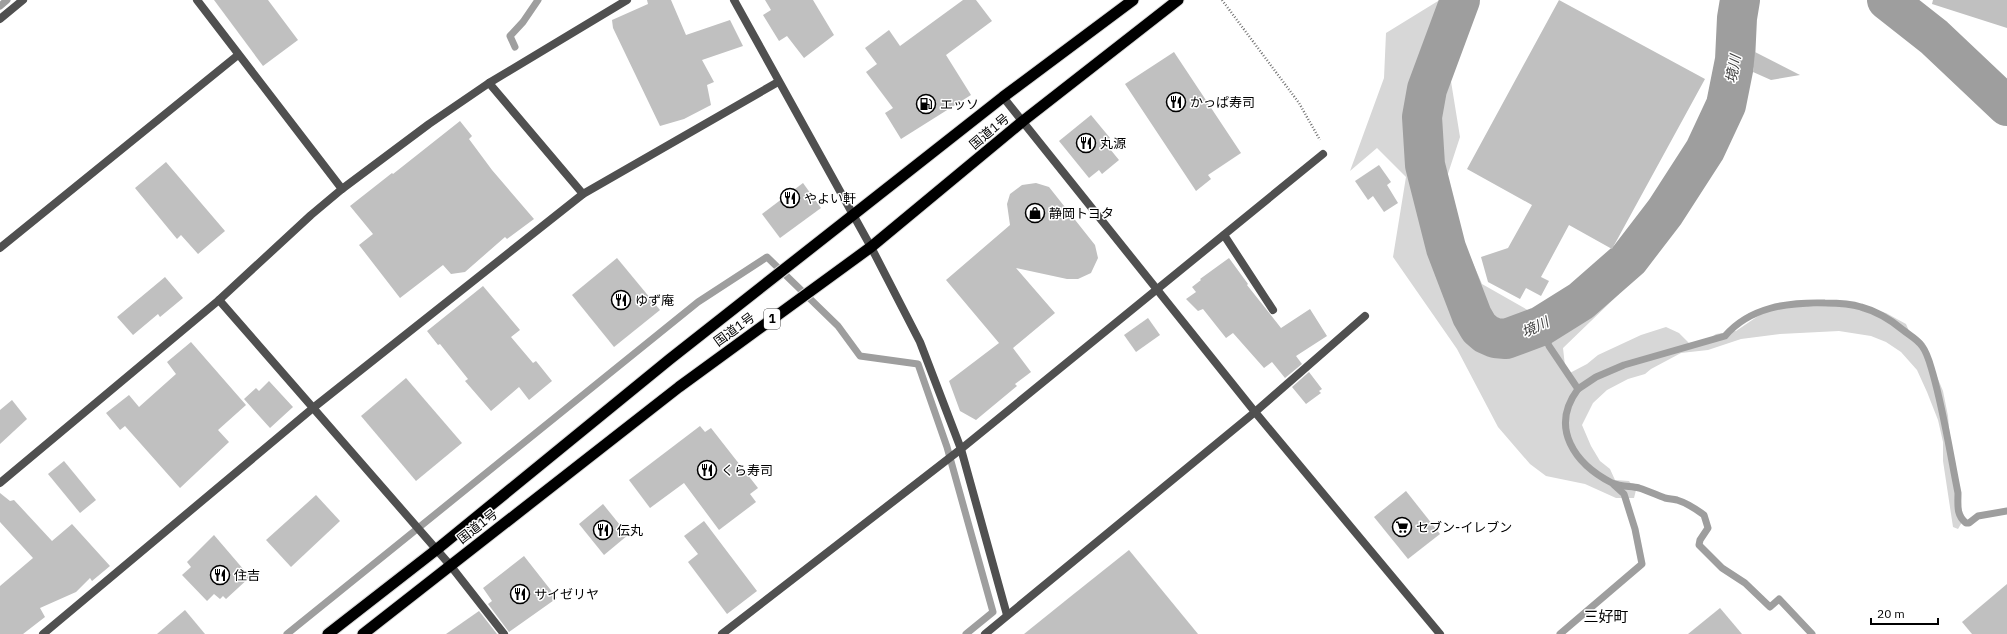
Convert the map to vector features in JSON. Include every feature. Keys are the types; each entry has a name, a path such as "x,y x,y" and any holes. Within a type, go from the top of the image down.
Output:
{"highway":[{"name":"国道1号","path":"328,634 436,550 670,359 854,216 1003,97 1133,0"},
{"name":"国道1号","path":"362,634 679,387 872,247 1023,121 1178,0"}],"street":[{"path":"0,20 23,0"},
{"path":"197,0 342,189"},
{"path":"0,483 219,300 311,215 342,189 428,124 489,83 627,0"},
{"path":"734,0 778,82 872,247 920,342 961,449 1007,615"},
{"path":"0,248 238,55"},
{"path":"43,634 313,408 583,194 778,82"},
{"path":"489,83 583,194"},
{"path":"1003,97 1255,412 1440,634"},
{"path":"722,634 961,449 1323,154"},
{"path":"1224,235 1273,310"},
{"path":"219,300 450,565 504,634"},
{"path":"985,634 1255,412 1365,316"}],"path":[{"path":"1222,0 1299,103 1316,130 1322,143 1323,154"}],"shaded area":[{"path":"1438,1 1460,137 1442,192 1482,284 1533,313 1602,279 1619,294 1563,348 1566,375 1587,364 1598,355 1641,335 1666,327 1679,333 1689,343 1706,341 1716,334 1736,331 1764,312 1786,302 1813,307 1849,305 1886,313 1906,324 1909,331 1922,341 1943,391 1948,416 1951,450 1957,479 1958,495 1964,519 1958,529 1953,527 1943,461 1943,442 1938,420 1917,370 1901,352 1886,342 1871,336 1839,331 1780,334 1741,339 1708,350 1681,353 1651,369 1645,374 1628,379 1607,390 1593,403 1582,425 1591,446 1600,461 1610,469 1615,480 1629,481 1636,490 1634,498 1616,498 1585,484 1546,476 1530,464 1498,427 1457,349 1393,257 1406,177 1377,148 1350,171 1384,78 1386,33"}],"building":[{"path":"214,0 268,0 298,40 263,66"},
{"path":"647,0 671,0 686,35 730,20 743,46 702,60 714,82 707,85 711,105 684,119 660,126 613,28 612,20 648,4"},
{"path":"765,0 813,0 834,35 804,58 787,36 779,41 763,15 771,10"},
{"path":"963,0 976,0 992,21 946,55 971,95 901,139 885,113 893,108 866,72 877,64 865,48 889,30 900,46"},
{"path":"1559,0 1705,79 1612,249 1569,225 1541,277 1549,281 1541,296 1526,288 1520,299 1488,282 1481,257 1508,248 1532,205 1467,169"},
{"path":"1933,0 2007,0 2007,28 1932,4"},
{"path":"1174,52 1241,153 1208,175 1211,179 1196,191 1125,84"},
{"path":"1755,52 1800,75 1771,80 1753,72"},
{"path":"1091,115 1110,138 1105,143 1119,160 1102,174 1099,170 1089,178 1059,141"},
{"path":"460,121 472,136 469,139 492,170 534,219 507,239 505,237 465,272 451,274 443,265 400,298 359,245 373,234 350,206"},
{"path":"166,162 225,231 198,254 181,235 177,239 135,188"},
{"path":"1379,165 1391,182 1387,185 1398,203 1384,212 1373,196 1368,200 1355,181"},
{"path":"803,183 821,208 780,238 762,214"},
{"path":"1036,183 1049,187 1095,245 1098,258 1091,273 1078,279 1067,279 1016,268 1055,313 1013,348 1031,372 1015,384 1017,386 976,420 960,411 949,381 999,343 946,280 1010,225 1007,204 1010,194 1022,185"},
{"path":"617,258 660,310 614,347 572,295"},
{"path":"1229,258 1248,284 1247,285 1281,328 1310,309 1327,336 1296,356 1302,364 1285,378 1272,362 1264,368 1233,333 1226,338 1203,309 1198,311 1186,299 1196,292 1192,287 1201,280 1200,279"},
{"path":"165,277 183,298 160,317 158,314 133,335 117,317"},
{"path":"483,286 520,330 511,337 533,363 536,361 552,381 529,400 519,387 491,411 465,381 468,379 440,344 438,345 427,331"},
{"path":"1148,318 1160,335 1136,352 1124,335"},
{"path":"191,342 246,405 218,430 229,442 180,488 125,426 120,430 106,413 129,395 139,407 176,374 167,362"},
{"path":"1309,372 1322,389 1319,391 1321,393 1306,404 1292,387"},
{"path":"406,378 462,443 416,481 361,416"},
{"path":"269,381 293,407 270,428 244,399 256,388 259,391"},
{"path":"12,400 27,419 0,444 0,410"},
{"path":"700,426 705,432 711,428 758,488 750,494 756,502 719,530 684,483 650,508 629,480"},
{"path":"64,461 96,500 80,513 48,474"},
{"path":"1406,491 1440,534 1408,559 1374,517"},
{"path":"0,493 10,501 14,500 52,541 72,524 110,566 92,581 90,578 76,592 40,608 45,617 23,634 0,634 0,586 33,558 0,522"},
{"path":"316,495 340,521 291,567 266,540"},
{"path":"603,504 628,535 604,555 579,524"},
{"path":"704,521 757,591 727,614 688,562 698,554 684,536"},
{"path":"214,535 250,577 226,599 223,596 220,599 214,594 207,601 182,575 191,567 187,562"},
{"path":"1129,550 1198,634 1024,634 1070,597"},
{"path":"524,556 557,598 509,632 488,604 492,601 483,588"},
{"path":"2007,584 2007,634 1972,634 1962,622"},
{"path":"1720,608 1742,634 1688,634"},
{"path":"185,610 205,634 157,634"},
{"path":"479,611 497,634 446,634"}],"waterway":[{"path":"0,6 7,0"},
{"path":"515,47 510,36 523,22 538,0"},
{"name":"境川","path":"1460,0 1427,89 1422,117 1425,165 1446,248 1472,316 1479,328 1486,334 1495,338 1506,339 1541,326 1581,301 1629,259 1665,212 1705,150 1726,105 1735,60 1737,18 1740,0"},
{"name":"境川","path":"1887,0 1934,37 2007,106"},
{"path":"287,634 698,302 767,257 838,326 860,356 918,364 947,447 993,612 966,634"},
{"path":"1541,326 1549,346 1578,389 1596,377 1624,365 1725,336 1746,318 1770,308 1784,305 1834,303 1861,307 1878,313 1915,339 1922,346 1927,356 1944,418 1958,493 1958,510 1961,517 1966,523 1969,523 1978,516 2007,511"},
{"path":"1578,389 1570,403 1566,417 1566,431 1570,444 1587,466 1612,483 1639,488 1665,498 1681,501 1704,515 1708,528 1700,540 1699,545 1722,568 1745,583 1770,607 1779,599 1812,634"},
{"path":"1560,634 1642,564 1635,529 1624,494 1614,485"}],"place":[{"name":"かっぱ寿司","path":"1176,102"},
{"name":"エッソ","path":"926,104"},
{"name":"丸源","path":"1086,143"},
{"name":"やよい軒","path":"790,198"},
{"name":"静岡トヨタ","path":"1035,213"},
{"name":"ゆず庵","path":"621,300"},
{"name":"くら寿司","path":"707,470"},
{"name":"セブン-イレブン","path":"1402,527"},
{"name":"伝丸","path":"603,530"},
{"name":"住吉","path":"220,575"},
{"name":"サイゼリヤ","path":"520,594"}],"district":[{"name":"三好町","path":"1606,617"}]}
